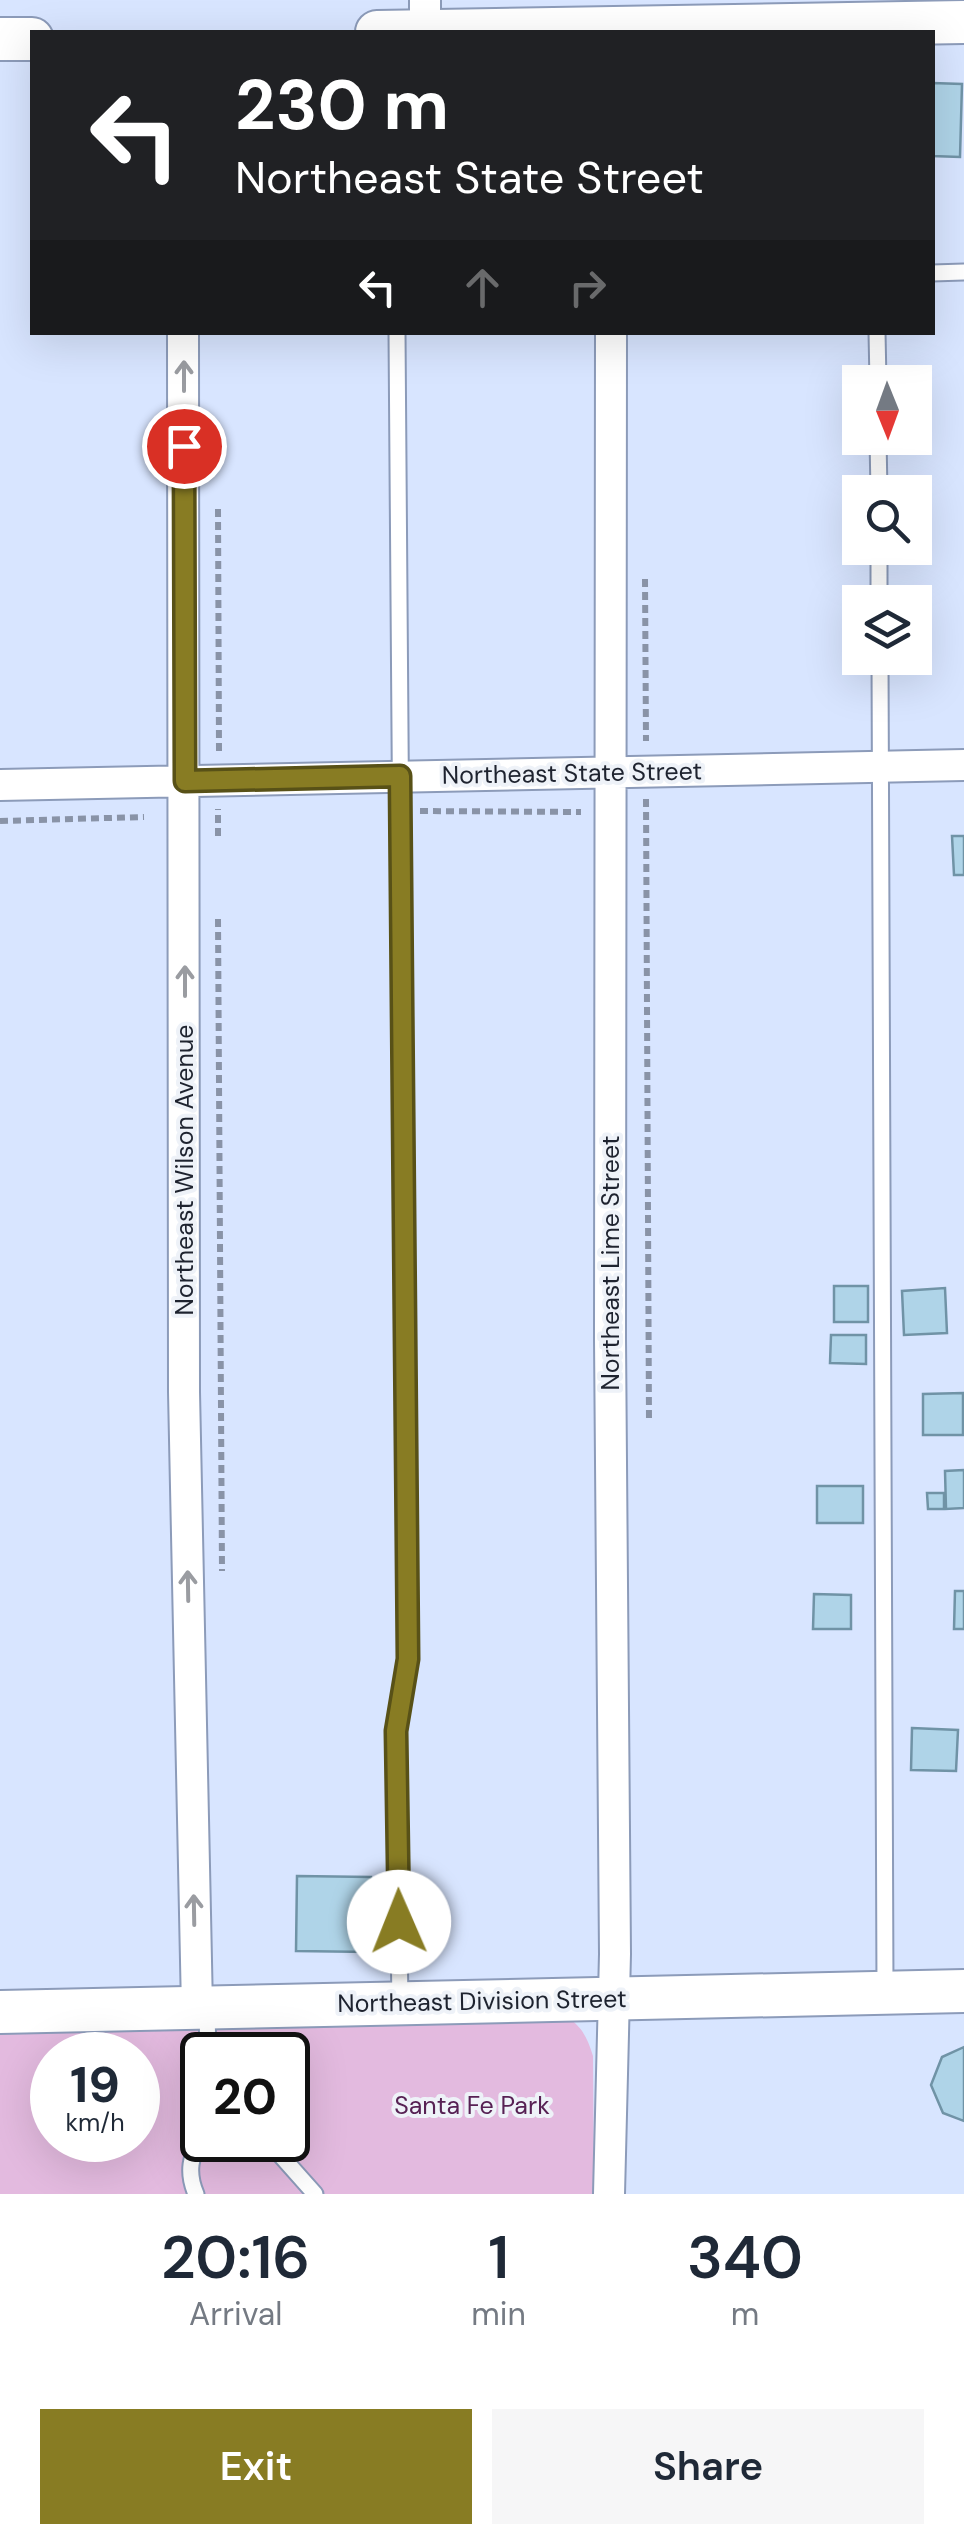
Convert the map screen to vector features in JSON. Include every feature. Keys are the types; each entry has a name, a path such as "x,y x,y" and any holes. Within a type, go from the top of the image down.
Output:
{"street":[{"path":"425,0 425,30"},
{"path":"608,30 964,22"},
{"path":"0,39 30,38"},
{"name":"Northeast Wilson Avenue","path":"184,335 184,1392 202,2008"},
{"name":"Northeast Lime Street","path":"609,2194 616,1954 610,1358 610,335"},
{"name":"Northeast State Street","path":"0,784 964,766"},
{"name":"Northeast Division Street","path":"0,2012 964,1991"}],"lane":[{"path":"935,273 964,272"},
{"path":"398,335 408,1659 396,1731 400,2003"},
{"path":"877,335 878,365"},
{"path":"880,675 885,1993"},
{"path":"202,2008 205,2032"},
{"path":"190,2162 189,2173 196,2194"},
{"path":"287,2162 315,2194"}],"path":[{"path":"218,497 218,854"},
{"path":"645,570 649,1421"},
{"path":"0,821 157,816"},
{"path":"218,913 222,1579"}],"green space":[{"name":"Santa Fe Park","path":"564,2015 583,2032 593,2056 594,2194 0,2194 0,2026"}],"building":[{"path":"935,83 962,84 960,157 935,156"},
{"path":"952,836 964,836 964,875 954,875"},
{"path":"834,1286 868,1286 868,1322 834,1322"},
{"path":"945,1288 947,1333 904,1335 902,1291"},
{"path":"831,1335 866,1335 866,1364 830,1363"},
{"path":"963,1393 963,1435 923,1435 923,1394"},
{"path":"964,1470 964,1508 946,1509 945,1471"},
{"path":"817,1486 863,1486 863,1523 817,1523"},
{"path":"927,1493 944,1493 944,1509 928,1509"},
{"path":"955,1591 964,1591 964,1629 954,1629"},
{"path":"814,1594 851,1595 851,1629 813,1629"},
{"path":"912,1728 958,1730 956,1771 911,1770"},
{"path":"297,1876 371,1877 370,1952 296,1951"},
{"path":"964,2047 964,2121 943,2113 931,2085 942,2057"}],"route":[{"path":"184,446 185,781 400,776 408,1659 396,1731 399,1922"}]}
